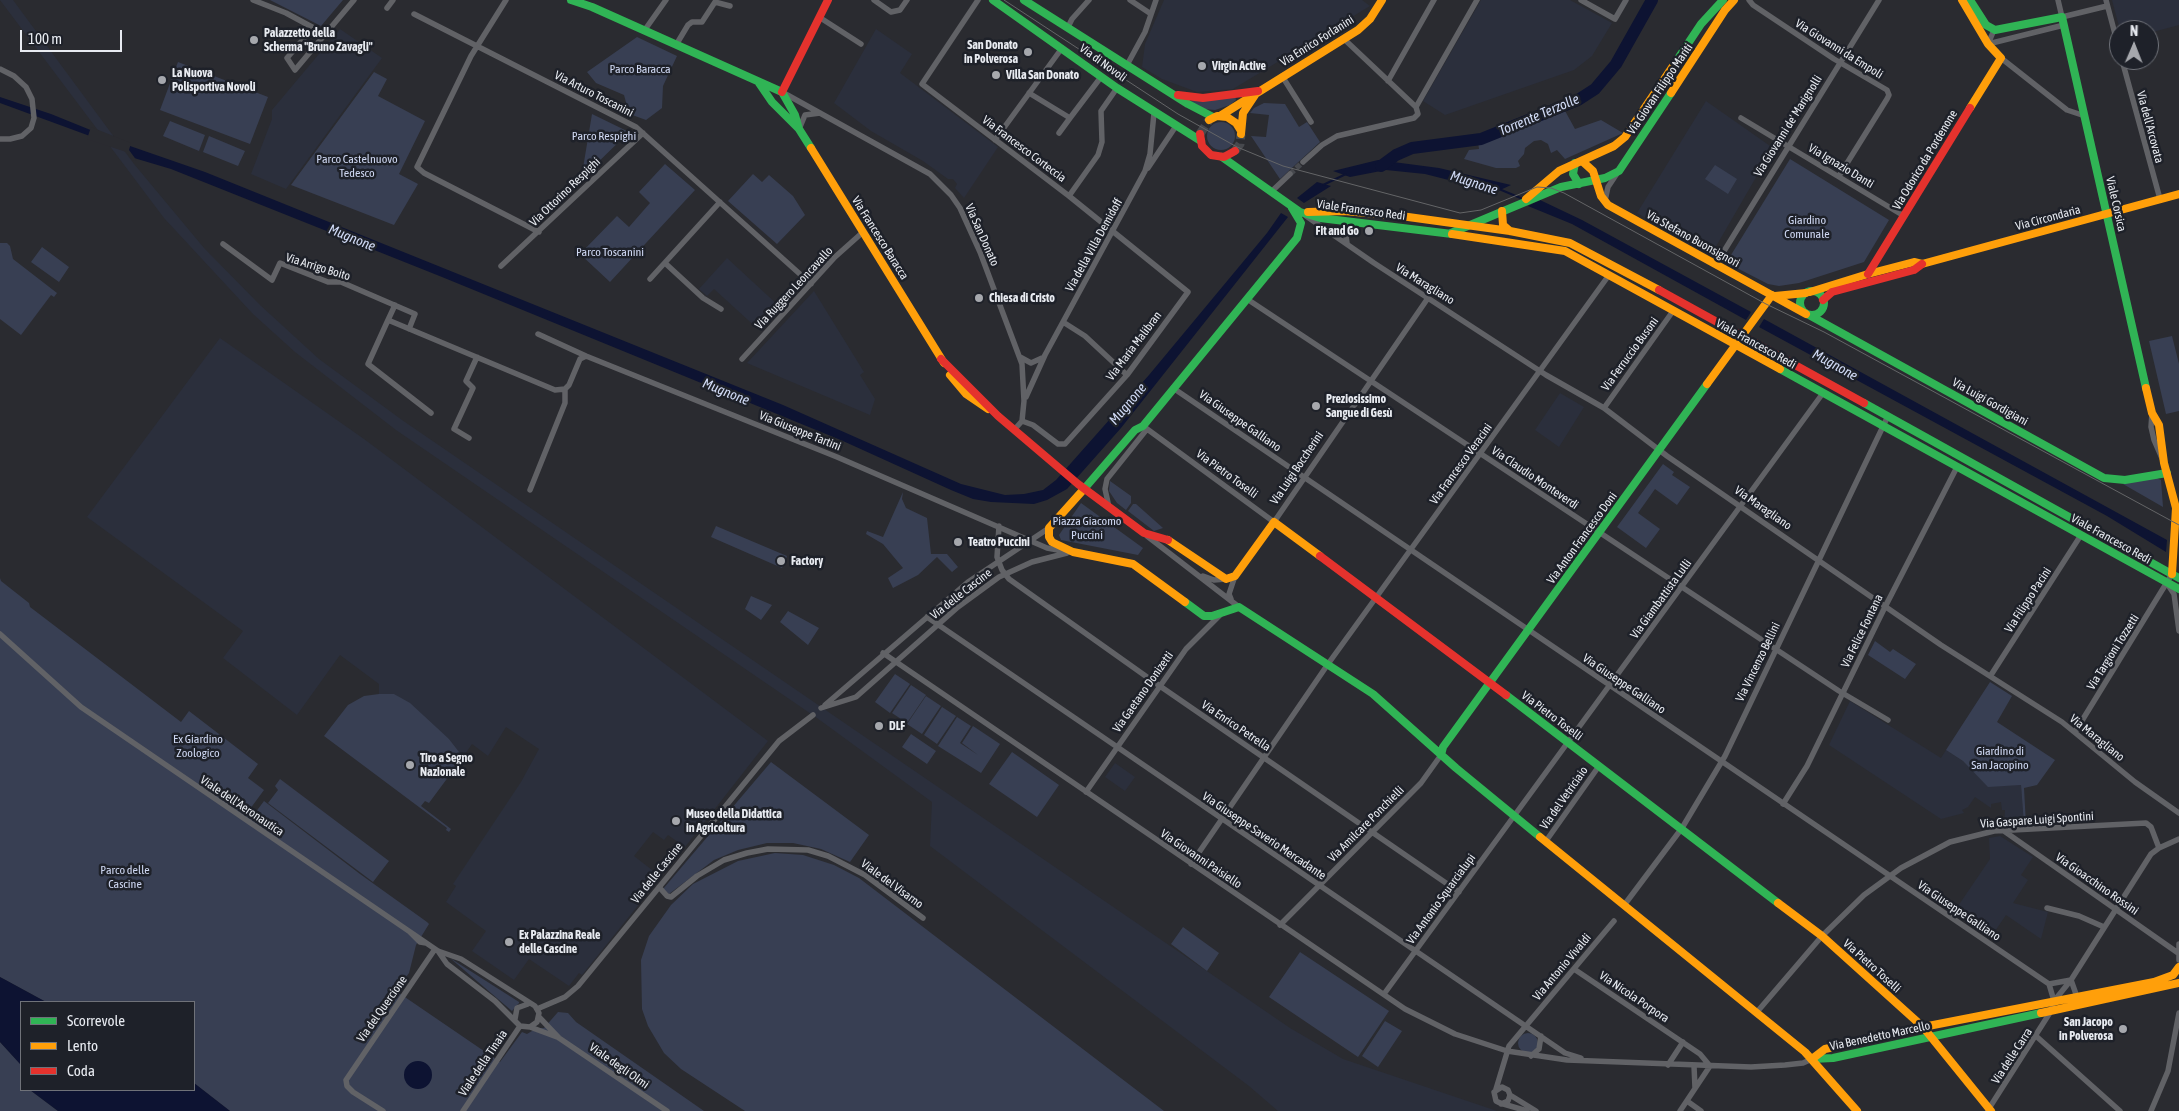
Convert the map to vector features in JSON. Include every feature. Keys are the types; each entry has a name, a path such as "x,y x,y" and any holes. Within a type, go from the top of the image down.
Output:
{"main road":[{"path":"571,0 585,4 676,46 761,86 775,96 782,92 828,0"},
{"name":"Via di Novoli","path":"993,0 1154,114 1200,138 1208,153 1222,157 1298,212"},
{"name":"Via di Novoli","path":"1024,0 1166,91 1214,118 1233,120 1241,134"},
{"name":"Via Enrico Forlanini","path":"1214,118 1344,39 1367,22 1381,0"},
{"name":"Via Giovan Filippo Mariti","path":"1537,194 1559,171 1614,146 1625,137 1701,24 1723,0"},
{"name":"Via Giovan Filippo Mariti","path":"1451,233 1537,194 1609,177 1619,170 1725,10 1734,0"},
{"path":"1962,0 1988,44 2000,58"},
{"path":"1970,0 1984,22 1994,30 2062,16"},
{"name":"Viale Corsica","path":"2062,16 2152,414 2159,424 2166,473 2178,517 2173,560 2175,576"},
{"name":"Via Odorico da Pordenone","path":"1868,274 2000,58"},
{"name":"Via Francesco Baracca","path":"761,86 772,102 799,129 942,359 998,416 1081,487"},
{"path":"1166,91 1184,97 1198,98 1258,91"},
{"name":"Via Enrico Forlanini","path":"1241,134 1243,113 1258,91"},
{"name":"Via Francesco Baracca","path":"782,92 795,115 799,129"},
{"path":"1222,157 1236,152 1241,170"},
{"path":"1579,184 1573,174 1579,162 1592,168 1604,201"},
{"name":"Via Circondaria","path":"1808,314 1817,314 1821,311 1823,300 1832,292 1914,270 1922,264 2179,194"},
{"name":"Via Stefano Buonsignori","path":"1604,201 1808,314"},
{"name":"Viale Francesco Redi","path":"1298,212 1352,211 1510,230 1570,243 1743,336 2175,576"},
{"path":"1502,211 1503,225 1510,230"},
{"name":"Viale Francesco Redi","path":"1298,212 1325,219 1451,233 1561,250 2179,590"},
{"name":"Viale Francesco Redi","path":"1081,487 1132,434 1145,427 1174,388 1297,238 1301,223 1298,212"},
{"name":"Via Circondaria","path":"1808,292 1914,262 1922,264"},
{"path":"1808,314 1800,304 1808,292 1819,294 1823,300"},
{"name":"Via Stefano Buonsignori","path":"1772,295 1786,297 1808,292"},
{"name":"Via Anton Francesco Doni","path":"1441,755 1443,747 1772,295"},
{"name":"Via Luigi Gordigiani","path":"1808,314 2104,478 2125,480 2166,473"},
{"path":"1235,576 1226,579 1170,540 1144,533 1081,487 1048,533 1050,540 1073,552 1133,564 1204,616 1239,607 1386,704 1441,755 1514,816 1625,904 1812,1058 1857,1111"},
{"name":"Via Luigi Boccherini","path":"1235,576 1274,522"},
{"name":"Via Pietro Toselli","path":"1274,522 1569,742 1822,936 1923,1027 1989,1110"},
{"name":"Via Benedetto Marcello","path":"2178,968 2179,983 1833,1058 1812,1058 1825,1049 1923,1027 2154,982 2178,968"}],"street":[{"path":"253,0 286,13 312,29 326,34"},
{"path":"312,29 287,58 295,70 354,0"},
{"path":"387,8 393,0"},
{"path":"506,0 478,46 417,167 424,174 539,232"},
{"path":"644,32 666,0"},
{"path":"874,0 891,12 900,10 906,0"},
{"name":"Via Francesco Corteccia","path":"978,0 922,84 1070,196 1114,232"},
{"path":"1035,0 1034,4 1038,9"},
{"path":"1068,27 1072,19 1089,0"},
{"path":"1130,0 1152,14"},
{"path":"1127,65 1152,14 1156,0"},
{"path":"1388,81 1434,0"},
{"path":"1416,107 1477,0"},
{"path":"1582,0 1615,19 1626,0"},
{"name":"Via Giovanni da Empoli","path":"1749,0 1752,5 1887,90 1889,95 1839,176"},
{"name":"Via Giovanni de' Marignolli","path":"1716,264 1879,0"},
{"name":"Viale Corsica","path":"2058,0 2062,16"},
{"path":"676,46 688,25 692,22 702,22 715,2 730,6"},
{"path":"2062,16 2107,3 2111,20"},
{"name":"Via Arturo Toscanini","path":"414,14 632,124 810,284"},
{"path":"819,17 861,44"},
{"path":"1988,44 2064,25"},
{"path":"1988,44 1994,30"},
{"path":"1303,162 1322,145 1337,136 1414,118 1418,114 1416,107 1344,39"},
{"path":"995,140 1062,48"},
{"path":"2000,58 2067,110 2085,116"},
{"path":"0,69 19,80 31,97 34,121 31,128 22,136 2,139"},
{"name":"Via dell'Arcovata","path":"2125,70 2160,199"},
{"path":"1059,133 1101,76"},
{"name":"Via Enrico Forlanini","path":"1282,76 1311,122"},
{"path":"1070,196 1098,156 1102,142 1101,111 1117,88"},
{"path":"782,92 822,113"},
{"path":"1029,93 1070,118"},
{"path":"799,129 805,115 822,113"},
{"name":"Via San Donato","path":"822,113 930,174 947,188 967,223 1020,357 1024,382 1022,421"},
{"name":"Via della Villa Demidoff","path":"1145,171 1150,154 1154,114"},
{"name":"Via Ignazio Danti","path":"1740,118 1904,216"},
{"name":"Via della Villa Demidoff","path":"1024,401 1045,355 1114,232 1145,171 1176,126"},
{"name":"Via Ottorino Respighi","path":"501,266 643,133"},
{"path":"1604,201 1608,187 1619,170"},
{"path":"1270,192 1290,174"},
{"path":"650,279 720,202"},
{"name":"Via Maragliano","path":"1298,212 1541,372 1604,408 1660,450 1886,605 1941,645 1992,675 2075,732 2158,799 2179,813"},
{"path":"1348,245 1344,232 1353,221"},
{"name":"Via Ruggero Leoncavallo","path":"742,359 810,284 863,232"},
{"name":"Via Maria Malibran","path":"1022,421 1033,425 1058,444 1063,445 1127,374 1188,292 1114,232"},
{"name":"Via Arrigo Boito","path":"223,244 272,280 280,263 328,282 341,282 416,314 409,329"},
{"path":"665,263 703,298 721,309"},
{"name":"Via Francesco Veracini","path":"1191,864 1328,664 1480,453 1541,372 1609,275"},
{"name":"Via Luigi Boccherini","path":"1274,522 1428,298"},
{"name":"Via Claudio Monteverdi","path":"1247,299 1842,693 1888,720"},
{"path":"395,305 368,364 431,413"},
{"name":"Via Ferruccio Busoni","path":"1604,408 1673,311"},
{"path":"388,320 555,390 566,389"},
{"path":"1063,322 1082,334 1127,374"},
{"name":"Via Giuseppe Tartini","path":"538,334 586,356 592,356 999,526"},
{"path":"1020,357 1033,363 1045,355"},
{"path":"530,490 565,404 566,389 570,385 580,359 586,356"},
{"path":"469,438 454,429 473,388 466,381 477,358"},
{"name":"Via Giuseppe Galliano","path":"1174,388 2049,984"},
{"name":"Via Giambattista Lulli","path":"1514,816 1823,393"},
{"name":"Via Vincenzo Bellini","path":"1625,904 1682,828 1721,762 1888,416"},
{"path":"1014,430 1022,421"},
{"name":"Viale Francesco Redi","path":"1110,508 1105,491 1107,479 1145,427"},
{"name":"Via Pietro Toselli","path":"1145,427 1274,522"},
{"name":"Via Felice Fontana","path":"1783,804 1805,771 1886,605 1957,467"},
{"path":"1004,574 998,560 999,526 1053,550 1073,552"},
{"path":"998,560 1050,528"},
{"path":"1144,533 1239,607"},
{"name":"Via Filippo Pacini","path":"1992,675 2081,535"},
{"name":"Via delle Cascine","path":"998,560 968,582 883,653 821,708 852,699 976,593 1004,574 1048,557 1073,552"},
{"name":"Via Enrico Petrella","path":"1004,574 1159,686 1459,892"},
{"path":"1201,576 1214,580 1226,579"},
{"path":"1231,600 1229,594 1235,576"},
{"name":"Via Targioni Tozzetti","path":"2075,732 2167,583 2175,576"},
{"path":"2167,583 2174,594 2179,631"},
{"name":"Via Gaetano Donizetti","path":"1086,792 1190,644 1225,611"},
{"name":"Via Giuseppe Saverio Mercadante","path":"927,617 1569,1055 1595,1061"},
{"name":"Viale dell'Aeronautica","path":"0,634 81,707 409,930 420,942 426,943 436,950"},
{"path":"883,653 896,662"},
{"name":"Via Giovanni Paisiello","path":"896,662 1412,1013 1440,1027 1507,1051 1530,1056 1595,1061"},
{"name":"Via delle Cascine","path":"537,1009 569,994 778,741 813,715"},
{"name":"Via Amilcare Ponchielli","path":"1280,925 1421,783 1441,755"},
{"name":"Via del Vetriciaio","path":"1546,841 1599,766"},
{"name":"Via Antonio Squarcialupi","path":"1384,994 1514,816"},
{"name":"Via Gaspare Luigi Spontini","path":"1757,1012 1822,936 1864,895 1889,875 1950,842 1976,834 2004,831 2146,824 2151,827 2159,848"},
{"name":"Via Gioacchino Rossini","path":"2004,831 2179,956"},
{"path":"2051,1011 2054,1001 2071,980 2150,854 2179,839"},
{"name":"Viale del Visarno","path":"659,887 667,896 671,896 697,876 724,860 747,853 768,849 808,850 828,856 865,875 923,918"},
{"path":"2047,908 2079,916 2104,927"},
{"name":"Via Antonio Vivaldi","path":"1526,1026 1614,921"},
{"path":"2179,944 2179,956"},
{"path":"436,950 460,958 537,1009 539,1017 536,1024 530,1027 520,1026 515,1019 447,964 436,950"},
{"name":"Via del Quercione","path":"383,1111 353,1092 347,1086 346,1080 436,950"},
{"name":"Via Nicola Porpora","path":"1574,969 1700,1054 1710,1066"},
{"path":"2054,1001 2049,984 2071,980"},
{"path":"2071,980 2077,997"},
{"path":"515,1019 517,1008 528,1004"},
{"name":"Via delle Carra","path":"1989,1110 2051,1011"},
{"path":"2151,1111 2168,1070 2179,1013"},
{"name":"Viale degli Olmi","path":"539,1017 559,1038 667,1111"},
{"name":"Viale della Tinaia","path":"463,1111 520,1026"},
{"path":"1526,1026 1507,1051 1494,1099 1501,1104 1527,1111"},
{"name":"Viale degli Olmi","path":"530,1027 559,1038"},
{"path":"1530,1056 1540,1048 1541,1036"},
{"path":"2036,1036 2120,1111"},
{"path":"1668,1065 1683,1042"},
{"path":"1595,1061 1694,1066 1782,1066 1803,1063 1812,1058"},
{"path":"1694,1066 1695,1088"},
{"path":"1680,1111 1710,1066"},
{"path":"1500,1073 1510,1095 1536,1111"},
{"path":"1496,1089 1505,1087"},
{"path":"1501,1104 1508,1101 1510,1095"},
{"path":"1687,1101 1701,1111"}],"shaded area":[{"path":"0,0 13,0 134,164 204,248 260,305 319,359 402,420 1290,1028 1343,1059 1497,1111 1278,1111 1249,1086 930,846 932,802 817,718 396,430 295,352 253,314 164,218"},
{"path":"1164,0 1362,0 1370,6 1233,89 1197,92 1162,79 1142,67 1145,44"},
{"path":"1481,0 1570,0 1612,23 1592,56 1574,70 1445,115 1423,101"},
{"path":"2112,0 2179,0 2179,25 2159,30 2159,20 2117,20"},
{"path":"340,29 382,58 286,189 251,174 272,119 272,110"},
{"path":"876,29 912,54 900,73 998,147 964,198 955,188 957,184 953,179 948,179 923,161 871,131 834,103"},
{"path":"1706,101 1773,148 1711,255 1637,213"},
{"path":"727,258 780,307 759,330 714,289 707,296 699,289"},
{"path":"814,291 864,372 860,375 875,399 870,415 747,363"},
{"path":"220,338 364,439 768,741 685,847 668,835 664,840 653,832 634,856 661,877 582,975 579,973 569,986 529,959 514,980 472,951 486,931 446,902 456,886 453,884 521,782 539,749 506,727 488,756 472,744 463,757 449,739 394,694 379,694 379,684 340,655 297,715 223,658 243,631 87,517"},
{"path":"1560,393 1584,407 1559,447 1535,430"},
{"path":"1850,701 1941,758 1946,750 1963,761 1988,786 2021,785 2024,825 2004,826 2005,810 2002,810 2001,802 1991,804 1991,808 1975,797 1968,807 1962,810 1964,813 1941,819 1829,745"},
{"path":"1115,763 1135,777 1125,791 1105,777"},
{"path":"2000,836 2033,857 2021,875 2028,880 2013,903 2048,912 2041,939 2006,915 1991,937 1954,912 1990,859 1989,838"}],"green space":[{"path":"270,0 343,0 321,26"},
{"name":"Parco Baracca","path":"637,37 677,56 663,86 662,108 646,120 624,112 627,106 624,95 596,83 587,72"},
{"path":"178,62 268,97 250,144 160,110"},
{"name":"Parco Castelnuovo Tedesco","path":"374,72 387,79 378,96 425,121 399,174 418,184 394,225 291,185"},
{"path":"1235,96 1236,100 1230,105 1215,110 1204,109 1190,101"},
{"path":"1264,103 1285,104 1299,127 1307,122 1320,142 1280,179 1251,136 1266,137 1269,115 1250,113 1254,108"},
{"path":"1564,109 1575,129 1601,120 1623,133 1565,159 1557,150 1551,153 1548,144 1541,140 1534,141 1525,148 1524,154 1518,161 1520,166 1516,168 1496,168 1464,159 1469,150 1479,149 1478,142"},
{"name":"Parco Respighi","path":"592,114 629,132 588,172 583,168"},
{"path":"170,121 205,135 199,151 163,136"},
{"path":"1221,122 1231,126 1235,136 1231,146 1221,150 1211,146 1207,136 1211,126"},
{"path":"209,136 245,151 238,166 203,152"},
{"name":"Giardino Comunale","path":"1790,159 1889,220 1864,262 1799,283 1779,286 1768,284 1733,266 1731,255"},
{"name":"Parco Toscanini","path":"665,164 695,190 610,282 580,254 617,216 629,227 650,203 639,192"},
{"path":"1715,165 1737,179 1728,194 1705,179"},
{"path":"753,174 762,182 769,175 793,196 805,215 777,244 728,201"},
{"path":"0,243 7,243 10,246 13,259 57,293 54,297 51,295 21,335 0,319"},
{"path":"42,247 69,267 59,282 31,262"},
{"path":"2172,336 2179,364 2179,411 2166,414 2149,341"},
{"path":"1663,464 1674,472 1672,475 1690,487 1677,505 1655,489 1638,513 1660,529 1646,548 1617,527"},
{"path":"2155,477 2161,480 2163,507 2123,484"},
{"path":"1110,481 1131,496 1131,503 1126,510 1117,503 1109,491"},
{"path":"903,492 902,499 906,508 927,518 931,554 947,554 958,567 952,572 937,557 918,575 893,588 888,578 903,568 883,544 866,534 867,531 883,537"},
{"name":"Piazza Giacomo Puccini","path":"1081,503 1143,548 1138,555 1061,540 1059,535"},
{"path":"1133,504 1136,504 1163,528 1154,531 1128,511"},
{"path":"716,526 787,556 782,568 711,537"},
{"name":"Parco delle Cascine","path":"0,578 1,581 29,603 30,607 181,722 189,711 258,764 248,778 264,790 250,809 208,781 255,813 264,801 429,924 416,945 409,973 396,991 500,1062 522,1032 527,1034 537,1028 544,1028 558,1012 568,1013 576,1022 704,1111 230,1111 195,1084 195,1001 44,1001 0,977"},
{"path":"751,596 772,605 761,620 745,609"},
{"path":"788,611 819,628 808,645 780,622"},
{"path":"1875,641 1890,652 1893,649 1916,664 1905,679 1868,655"},
{"name":"DLF","path":"895,674 910,684 890,713 875,702"},
{"name":"Giardino di San Jacopino","path":"1990,682 2012,696 1997,722 2055,760 2037,785 2024,788 2026,825 2024,825 2021,785 1988,787 1963,761 1946,750"},
{"name":"DLF","path":"911,685 926,695 907,723 892,713"},
{"name":"Tiro a Segno Nazionale","path":"394,694 410,703 449,739 463,757 429,803 425,801 421,806 451,829 449,832 446,830 447,828 324,736 348,705 364,696"},
{"path":"926,696 941,706 922,734 907,724"},
{"path":"942,707 956,716 937,744 924,735"},
{"path":"957,717 971,726 960,743 978,755 962,743 973,726 1000,744 981,773 938,746"},
{"name":"DLF","path":"911,734 936,751 927,764 902,747"},
{"path":"1012,752 1059,785 1037,817 989,784"},
{"path":"771,762 869,835 850,862 821,849 793,843 767,843 738,850 714,860 669,894 663,889"},
{"path":"280,779 389,861 373,882 268,803 278,790 275,786"},
{"path":"775,853 803,855 834,865 859,878 1164,1111 745,1111 681,1069 664,1053 648,1026 642,1009 641,960 649,936 671,905 693,884 738,861"},
{"path":"1183,927 1219,953 1207,971 1171,944"},
{"path":"1300,952 1389,1011 1358,1057 1269,997"},
{"path":"450,958 519,1002 519,1003 512,1011"},
{"path":"1385,1021 1402,1031 1378,1067 1362,1056"},
{"path":"1528,1033 1535,1036 1538,1043 1535,1050 1528,1053 1521,1050 1518,1043 1521,1036"},
{"path":"0,1042 20,1064 20,1091 31,1091 58,1111 0,1111"}],"water":[{"path":"0,97 51,114 130,146 205,172 783,405 961,484 1005,495 1043,490 1056,480 1149,375 1267,233 1281,213 1288,217 1121,428 1067,489 1047,500 1034,504 991,502 973,499 951,490 843,441 442,277 171,169 134,158 128,150 0,103"},
{"path":"1378,160 1439,168 1511,185 1496,192 1425,174 1386,170 1350,177 1333,171"},
{"path":"1317,182 1331,186 1304,203 1297,198"},
{"path":"1540,200 1582,220 1751,312 1746,320 1572,224 1528,206"},
{"path":"1764,319 2167,540 2166,552 2107,516 1759,327"},
{"path":"0,977 44,1001 20,1001 20,1064 0,1042"},
{"path":"418,1061 428,1065 432,1075 428,1085 418,1089 408,1085 404,1075 408,1065"},
{"path":"195,1084 230,1111 58,1111 31,1091 195,1091"}],"pier":[{"path":"91,127 131,143 129,150 137,161 132,160 126,152 87,139"}],"waterway":[{"name":"Torrente Terzolle","path":"1381,166 1396,155 1412,148 1481,139 1578,100 1595,89 1616,64 1652,0"},
{"name":"Mugnone","path":"1323,185 1346,174"},
{"name":"Mugnone","path":"1499,189 1523,199"}],"tunnel":[{"path":"1200,134 1209,120"},
{"path":"1235,151 1240,144 1241,134"},
{"path":"1290,174 1303,162"}],"tram line":[{"path":"1004,0 1178,114 1237,147 1283,166 1460,213 1481,210 1537,187 1551,188 1564,193 1766,304 1824,332 2179,525"}],"traffic: fast":[{"path":"571,0 592,7 782,92 795,115 799,129 811,148"},
{"path":"993,0 1117,88 1201,141"},
{"path":"1024,0 1188,104 1213,117"},
{"path":"1675,63 1701,24 1723,0"},
{"path":"1970,0 1986,25 1995,30 2062,17 2146,388"},
{"path":"759,83 772,102 799,129"},
{"path":"1451,233 1561,187 1605,178 1619,171 1671,93"},
{"path":"1222,157 1300,212 1320,218 1452,234"},
{"path":"1575,163 1573,174 1579,184"},
{"path":"1084,489 1135,430 1143,426 1297,238 1301,223 1292,208"},
{"path":"1812,291 1821,294 1824,303 1821,312 1812,315 1803,312 1800,303 1803,294 1812,291"},
{"path":"1809,315 2104,478 2125,480 2167,473"},
{"path":"1780,369 2179,589"},
{"path":"1441,755 1443,747 1707,384"},
{"path":"1864,403 2179,578"},
{"path":"1185,602 1204,616 1212,616 1239,607 1373,694 1456,768 1540,837"},
{"path":"1506,695 1778,903"},
{"path":"1812,1059 1833,1058 2041,1013"}],"traffic: slow":[{"path":"1220,116 1358,30 1370,19 1382,0"},
{"path":"1671,93 1725,10 1734,0"},
{"path":"1962,0 1988,44 2001,58 1970,108"},
{"path":"1526,199 1559,171 1614,146 1625,137 1675,63"},
{"path":"1241,134 1243,113 1255,95"},
{"path":"1209,120 1217,116 1227,117 1236,123 1241,131"},
{"path":"811,148 944,363"},
{"path":"1582,161 1593,171 1601,196 1608,205 1806,314"},
{"path":"1810,292 1868,274 1914,262 1922,264 2179,194"},
{"path":"1308,212 1344,211 1401,216 1510,231 1570,243 1659,290"},
{"path":"1502,211 1503,225 1510,231"},
{"path":"1452,234 1565,251 1780,369"},
{"path":"1775,296 1806,293"},
{"path":"1707,384 1772,295"},
{"path":"950,375 966,394 988,409"},
{"path":"2146,388 2152,413 2159,425 2164,463 2176,508 2172,574"},
{"path":"1084,489 1049,528 1049,537 1052,542 1073,552 1133,564 1185,602"},
{"path":"1168,540 1226,579 1235,576 1274,522 1320,556"},
{"path":"1540,837 1805,1052 1857,1111"},
{"path":"1778,903 1822,936 1923,1027 1991,1111"},
{"path":"1812,1059 1825,1049 1923,1027 2154,982 2173,975 2179,967"},
{"path":"2041,1013 2179,983"}],"traffic: jam":[{"path":"782,92 828,0"},
{"path":"1178,95 1203,98 1258,91"},
{"path":"1868,274 1970,108"},
{"path":"1200,134 1202,146 1211,155 1224,157 1235,151"},
{"path":"1823,300 1832,292 1914,270 1922,264"},
{"path":"1659,290 1864,403"},
{"path":"941,359 998,416 1078,484 1144,533 1168,540"},
{"path":"1320,556 1506,695"}],"place":[{"name":"Palazzetto della Scherma \"Bruno Zavagli\"","path":"254,40"},
{"name":"San Donato in Polverosa","path":"1028,52"},
{"name":"Virgin Active","path":"1202,66"},
{"name":"Villa San Donato","path":"996,75"},
{"name":"La Nuova Polisportiva Novoli","path":"162,80"},
{"name":"Fit and Go","path":"1369,231"},
{"name":"Chiesa di Cristo","path":"979,298"},
{"name":"Preziosissimo Sangue di Gesù","path":"1316,406"},
{"name":"Teatro Puccini","path":"958,542"},
{"name":"Factory","path":"781,561"},
{"name":"DLF","path":"879,726"},
{"name":"Tiro a Segno Nazionale","path":"410,765"},
{"name":"Museo della Didattica in Agricoltura","path":"676,821"},
{"name":"Ex Palazzina Reale delle Cascine","path":"509,942"},
{"name":"San Jacopo in Polverosa","path":"2123,1029"}],"park label":[{"name":"Ex Giardino Zoologico","path":"198,746"}]}
